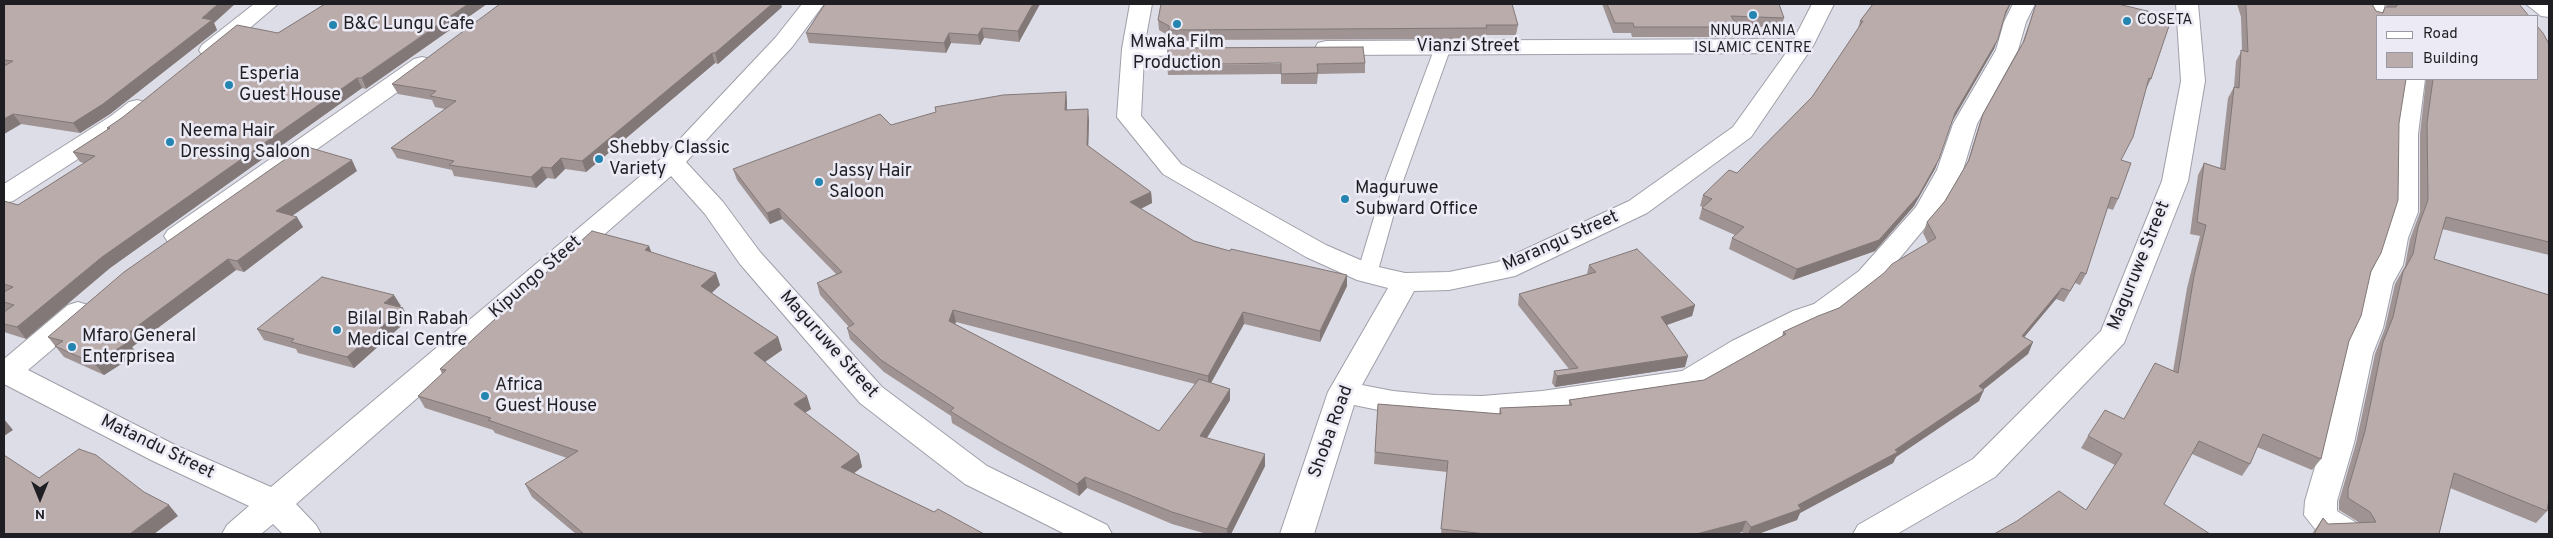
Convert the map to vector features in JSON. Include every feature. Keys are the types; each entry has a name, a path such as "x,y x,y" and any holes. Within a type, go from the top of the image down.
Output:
{"street":[{"path":"190,65 267,4"},
{"name":"Kipungo Steet","path":"239,534 672,162 784,42 814,4"},
{"name":"Marangu Street","path":"1141,4 1133,49 1129,117 1172,169 1316,251 1367,274 1405,282 1449,281 1504,270 1638,207 1742,132 1802,46 1824,4"},
{"path":"1343,392 1393,402 1435,406 1482,406 1542,402 1688,381 1742,348 1803,318 1824,311 1870,277 1926,211 1950,170 1965,124 2007,50 2024,4"},
{"name":"Maguruwe Street","path":"1870,534 1984,468 2114,336 2175,181 2193,81 2187,4"},
{"path":"2372,4 2378,15"},
{"path":"2537,4 2549,11"},
{"name":"Vianzi Street","path":"1308,48 1802,46"},
{"path":"1133,49 1230,48"},
{"path":"159,249 442,50"},
{"path":"2348,534 2329,524 2321,515 2320,502 2338,443 2358,353 2369,328 2379,283 2389,266 2395,238 2405,212 2406,134 2413,80"},
{"path":"4,195 120,121 151,96"},
{"name":"Maguruwe Street","path":"672,162 714,208 750,258 870,395 976,475 1095,534"},
{"name":"Shoba Road","path":"1297,534 1343,392 1405,282"},
{"path":"5,372 98,296"},
{"name":"Matandu Street","path":"5,372 164,453 274,503 304,534"}],"lane":[{"path":"1367,274 1394,181 1443,47"}],"building":[{"path":"4,4 218,4 202,18 212,20 103,104 73,123 13,114 4,119 4,66 13,61 4,60"},
{"path":"325,4 468,4 361,78 357,78 102,257 17,327 4,324 4,312 14,305 4,302 4,292 13,287 4,284 4,201 18,205 95,156 73,152 110,128 107,128 237,25 278,33"},
{"path":"500,4 772,4 582,161 561,158 551,168 542,167 531,177 449,165 454,161 391,148 456,101 430,96 436,91 392,84"},
{"path":"825,4 1033,4 1018,31 982,28 978,35 949,33 944,43 806,33"},
{"path":"1161,4 1512,4 1518,25 1486,25 1487,28 1169,30 1169,26 1158,20"},
{"path":"1607,4 1779,4 1784,18 1731,16 1738,27 1634,27 1633,23 1615,23"},
{"path":"1873,4 2010,4 2006,11 1998,39 1955,113 1939,159 1919,195 1879,240 1797,269 1732,238 1744,227 1702,208 1712,199 1703,195 1729,170 1737,173 1812,97 1863,21 1860,21"},
{"path":"2036,4 2118,4 2172,17 2151,79 2149,78 2133,137 2121,160 2131,163 2118,199 2111,197 2086,274 2081,272 2070,291 2062,288 2022,336 2033,342 1979,386 1984,390 1895,450 1898,452 1798,505 1801,509 1751,527 1746,521 1696,534 1486,534 1441,529 1448,461 1375,452 1378,404 1501,414 1500,408 1572,405 1569,400 1704,380 1786,334 1783,332 1839,308 1884,273 1892,264 1936,238 1927,222 1945,201 1969,160 1983,114 2024,41"},
{"path":"2246,4 2372,4 2376,11 2383,13 2385,7 2396,7 2398,4 2519,4 2528,15 2376,15 2376,80 2406,80 2399,123 2398,200 2381,253 2371,271 2361,316 2349,341 2321,459 2263,434 2250,464 2199,441 2164,504 2210,534 1994,534 2017,521 2059,491 2086,510 2122,454 2088,436 2105,410 2124,419 2155,363 2178,373 2194,276 2206,225 2197,222 2204,163 2225,170 2234,87 2239,88 2241,50 2248,52"},
{"path":"2538,27 2543,33 2549,44 2549,242 2446,217 2434,259 2549,295 2549,499 2547,511 2454,473 2439,534 2314,534 2323,518 2328,524 2376,522 2370,512 2348,498 2348,489 2365,431 2383,342 2393,317 2403,272 2413,254 2418,227 2428,200 2427,123 2433,80 2538,80"},
{"path":"1363,47 1365,63 1317,64 1318,73 1281,74 1281,63 1167,65 1168,48"},
{"path":"1066,92 1065,110 1088,109 1087,145 1151,192 1130,202 1194,241 1230,251 1231,249 1347,275 1320,331 1243,312 1208,376 953,310 949,321 1159,431 1199,379 1230,389 1200,436 1265,454 1227,529 1172,512 1085,477 1077,484 1000,442 950,411 954,408 881,360 847,328 854,324 817,283 842,272 779,208 767,213 733,169 880,114 891,125 936,112 935,107 1003,95"},
{"path":"304,146 352,160 276,211 297,217 237,261 228,259 120,339 128,342 95,364 55,346 63,341 48,337 124,272"},
{"path":"592,231 649,246 645,250 716,273 701,286 778,337 754,353 807,396 794,404 859,454 841,467 934,512 938,509 984,534 584,534 525,484 578,451 488,420 491,418 418,396 446,370 440,369"},
{"path":"1637,249 1695,305 1661,317 1688,356 1557,376 1554,371 1578,368 1519,294 1596,272 1589,265"},
{"name":"Bilal Bin Rabah Medical Centre","path":"322,277 394,295 384,303 403,308 347,357 291,342 294,339 257,329"},
{"path":"79,449 96,455 144,492 169,505 131,533 134,534 4,534 4,455 39,478"}],"place":[{"name":"NNURAANIA ISLAMIC CENTRE","path":"1753,15"},
{"name":"COSETA","path":"2127,21"},
{"name":"Mwaka Film Production","path":"1177,24"},
{"name":"B&C Lungu Cafe","path":"333,25"},
{"name":"Esperia Guest House","path":"229,85"},
{"name":"Neema Hair Dressing Saloon","path":"170,142"},
{"name":"Shebby Classic Variety","path":"599,159"},
{"name":"Jassy Hair Saloon","path":"819,182"},
{"name":"Maguruwe Subward Office","path":"1345,199"},
{"name":"Bilal Bin Rabah Medical Centre","path":"337,330"},
{"name":"Mfaro General Enterprisea","path":"72,347"},
{"name":"Africa Guest House","path":"485,396"}]}
